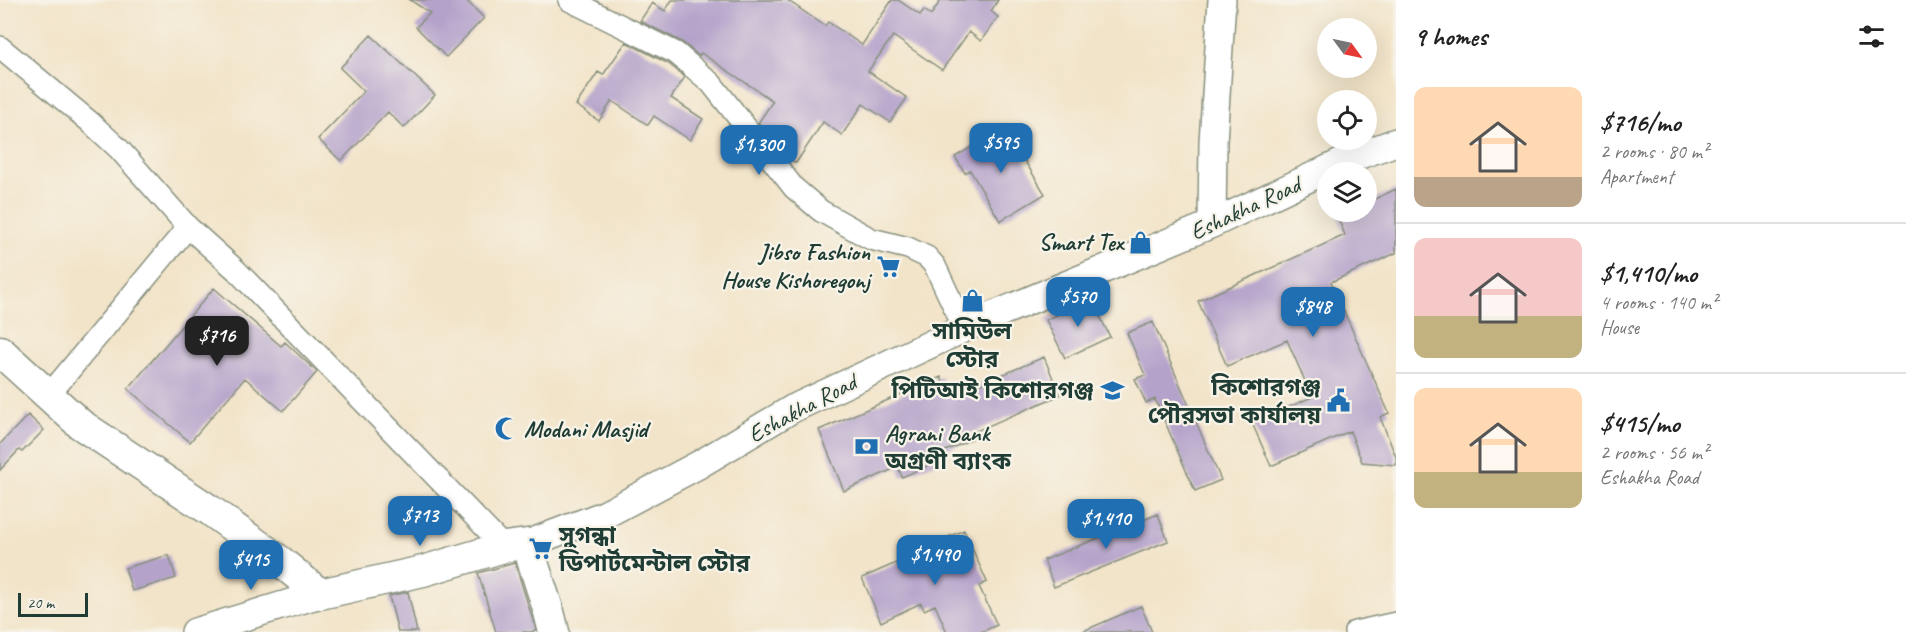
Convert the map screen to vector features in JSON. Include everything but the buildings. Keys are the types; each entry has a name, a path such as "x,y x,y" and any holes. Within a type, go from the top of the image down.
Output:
{"main road":[{"path":"0,351 80,424 228,524 280,561 320,594"},
{"path":"515,546 549,612 554,632"},
{"name":"Eshakha Road","path":"320,594 423,571 515,546"}],"street":[{"path":"569,0 676,53 711,83 794,188 821,211 871,239 908,248 927,257 935,266 963,328"},
{"path":"1212,224 1213,142 1222,0"},
{"path":"0,47 119,149 188,227 236,270 515,546"},
{"name":"Eshakha Road","path":"515,546 606,514 700,464 792,409 963,328 1212,224 1349,159 1396,142"},
{"path":"49,395 188,227"},
{"name":"Eshakha Road","path":"195,632 320,594"},
{"path":"1355,632 1396,623"}],"place":[{"name":"Smart Tex","path":"1141,242"},
{"name":"Jibso Fashion House Kishoregonj","path":"888,266"},
{"name":"সামিউল স্টোর","path":"972,301"},
{"name":"পিটিআই কিশোরগঞ্জ","path":"1112,390"},
{"name":"কিশোরগঞ্জ পৌরসভা কার্যালয়","path":"1339,401"},
{"name":"Modani Masjid","path":"506,429"},
{"name":"Agrani Bank অগ্রণী ব্যাংক","path":"867,447"},
{"name":"সুগন্ধা ডিপার্টমেন্টাল স্টোর","path":"541,549"}]}
